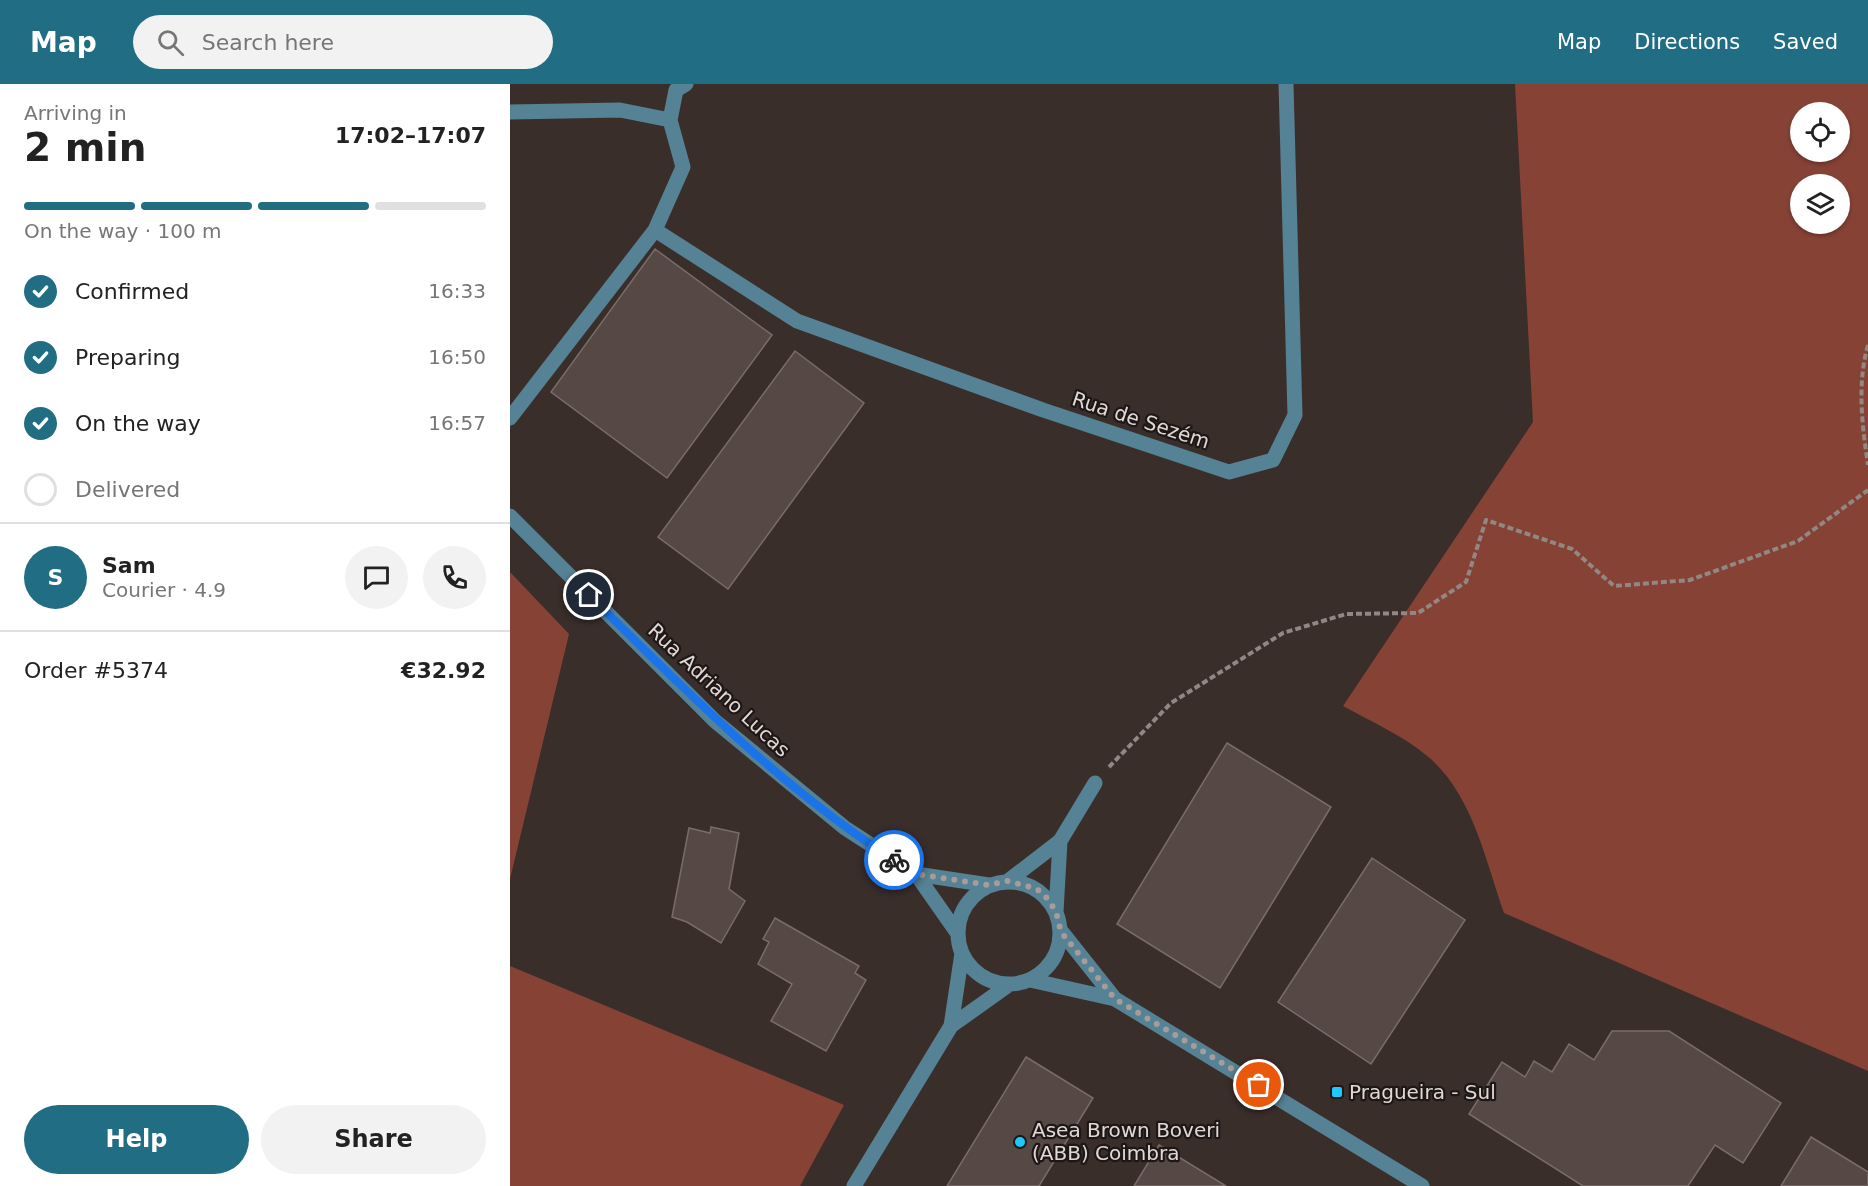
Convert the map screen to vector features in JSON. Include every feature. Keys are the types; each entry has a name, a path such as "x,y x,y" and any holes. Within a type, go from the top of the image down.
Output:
{"street":[{"path":"510,418 655,230 682,167 670,120 676,90 686,84"},
{"name":"Rua de Sezém","path":"655,230 797,321 1032,406 1229,472 1273,460 1295,415 1286,84"},
{"path":"510,112 620,110 670,120"},
{"name":"Rua Adriano Lucas","path":"510,516 716,721 845,828 916,874 958,934"},
{"path":"854,1186 951,1026 962,953 958,934 959,919 966,905 976,893 988,885 1008,881 1060,841 1095,783"},
{"path":"962,953 981,976 995,982 1010,984 1030,980 1043,972 1053,961 1061,932 1056,912 1060,841"},
{"name":"Rua Adriano Lucas","path":"916,874 988,885"},
{"path":"1008,881 1037,889 1048,899 1056,912"},
{"path":"1061,932 1115,999"},
{"path":"1030,980 1115,999 1422,1186"},
{"path":"951,1026 1010,984"}],"path":[{"path":"1868,345 1863,362 1862,430 1868,465"},
{"path":"1095,783 1171,703 1283,633 1346,614 1418,613 1466,582 1486,520 1572,549 1614,586 1679,581 1690,580 1798,541 1868,490"}],"shaded area":[{"path":"1515,84 1868,84 1868,1071 1504,913 1483,849 1466,807 1442,770 1407,741 1343,706 1533,422"},
{"path":"510,572 569,634 510,879"},
{"path":"510,966 844,1105 800,1186 510,1186"}],"building":[{"path":"655,249 772,335 667,478 551,392"},
{"path":"795,351 864,403 728,589 658,537"},
{"path":"1227,743 1331,807 1220,988 1117,924"},
{"path":"711,827 739,833 729,889 745,901 721,943 687,922 672,917 689,828 710,833"},
{"path":"1372,858 1465,920 1371,1064 1278,1002"},
{"path":"775,918 859,966 855,973 866,980 826,1051 771,1021 792,984 758,964 769,942 763,939"},
{"path":"1612,1031 1669,1031 1781,1103 1743,1163 1715,1145 1688,1186 1583,1186 1469,1114 1502,1062 1525,1077 1534,1061 1552,1072 1569,1044 1594,1060"},
{"name":"Asea Brown Boveri (ABB) Coimbra","path":"1026,1057 1093,1098 1039,1186 947,1186"},
{"path":"1811,1137 1868,1172 1868,1186 1781,1186"},
{"path":"1159,1145 1226,1186 1134,1186"}],"way so far":[{"path":"894,860 916,874 988,885 1008,881 1024,883 1037,889 1048,899 1056,912 1061,932 1115,999 1259,1085"}],"place":[{"name":"Pragueira - Sul","path":"1337,1092"},
{"name":"Asea Brown Boveri (ABB) Coimbra","path":"1020,1142"}],"route":[{"path":"589,595 716,721 778,775 845,828 894,860"}]}
